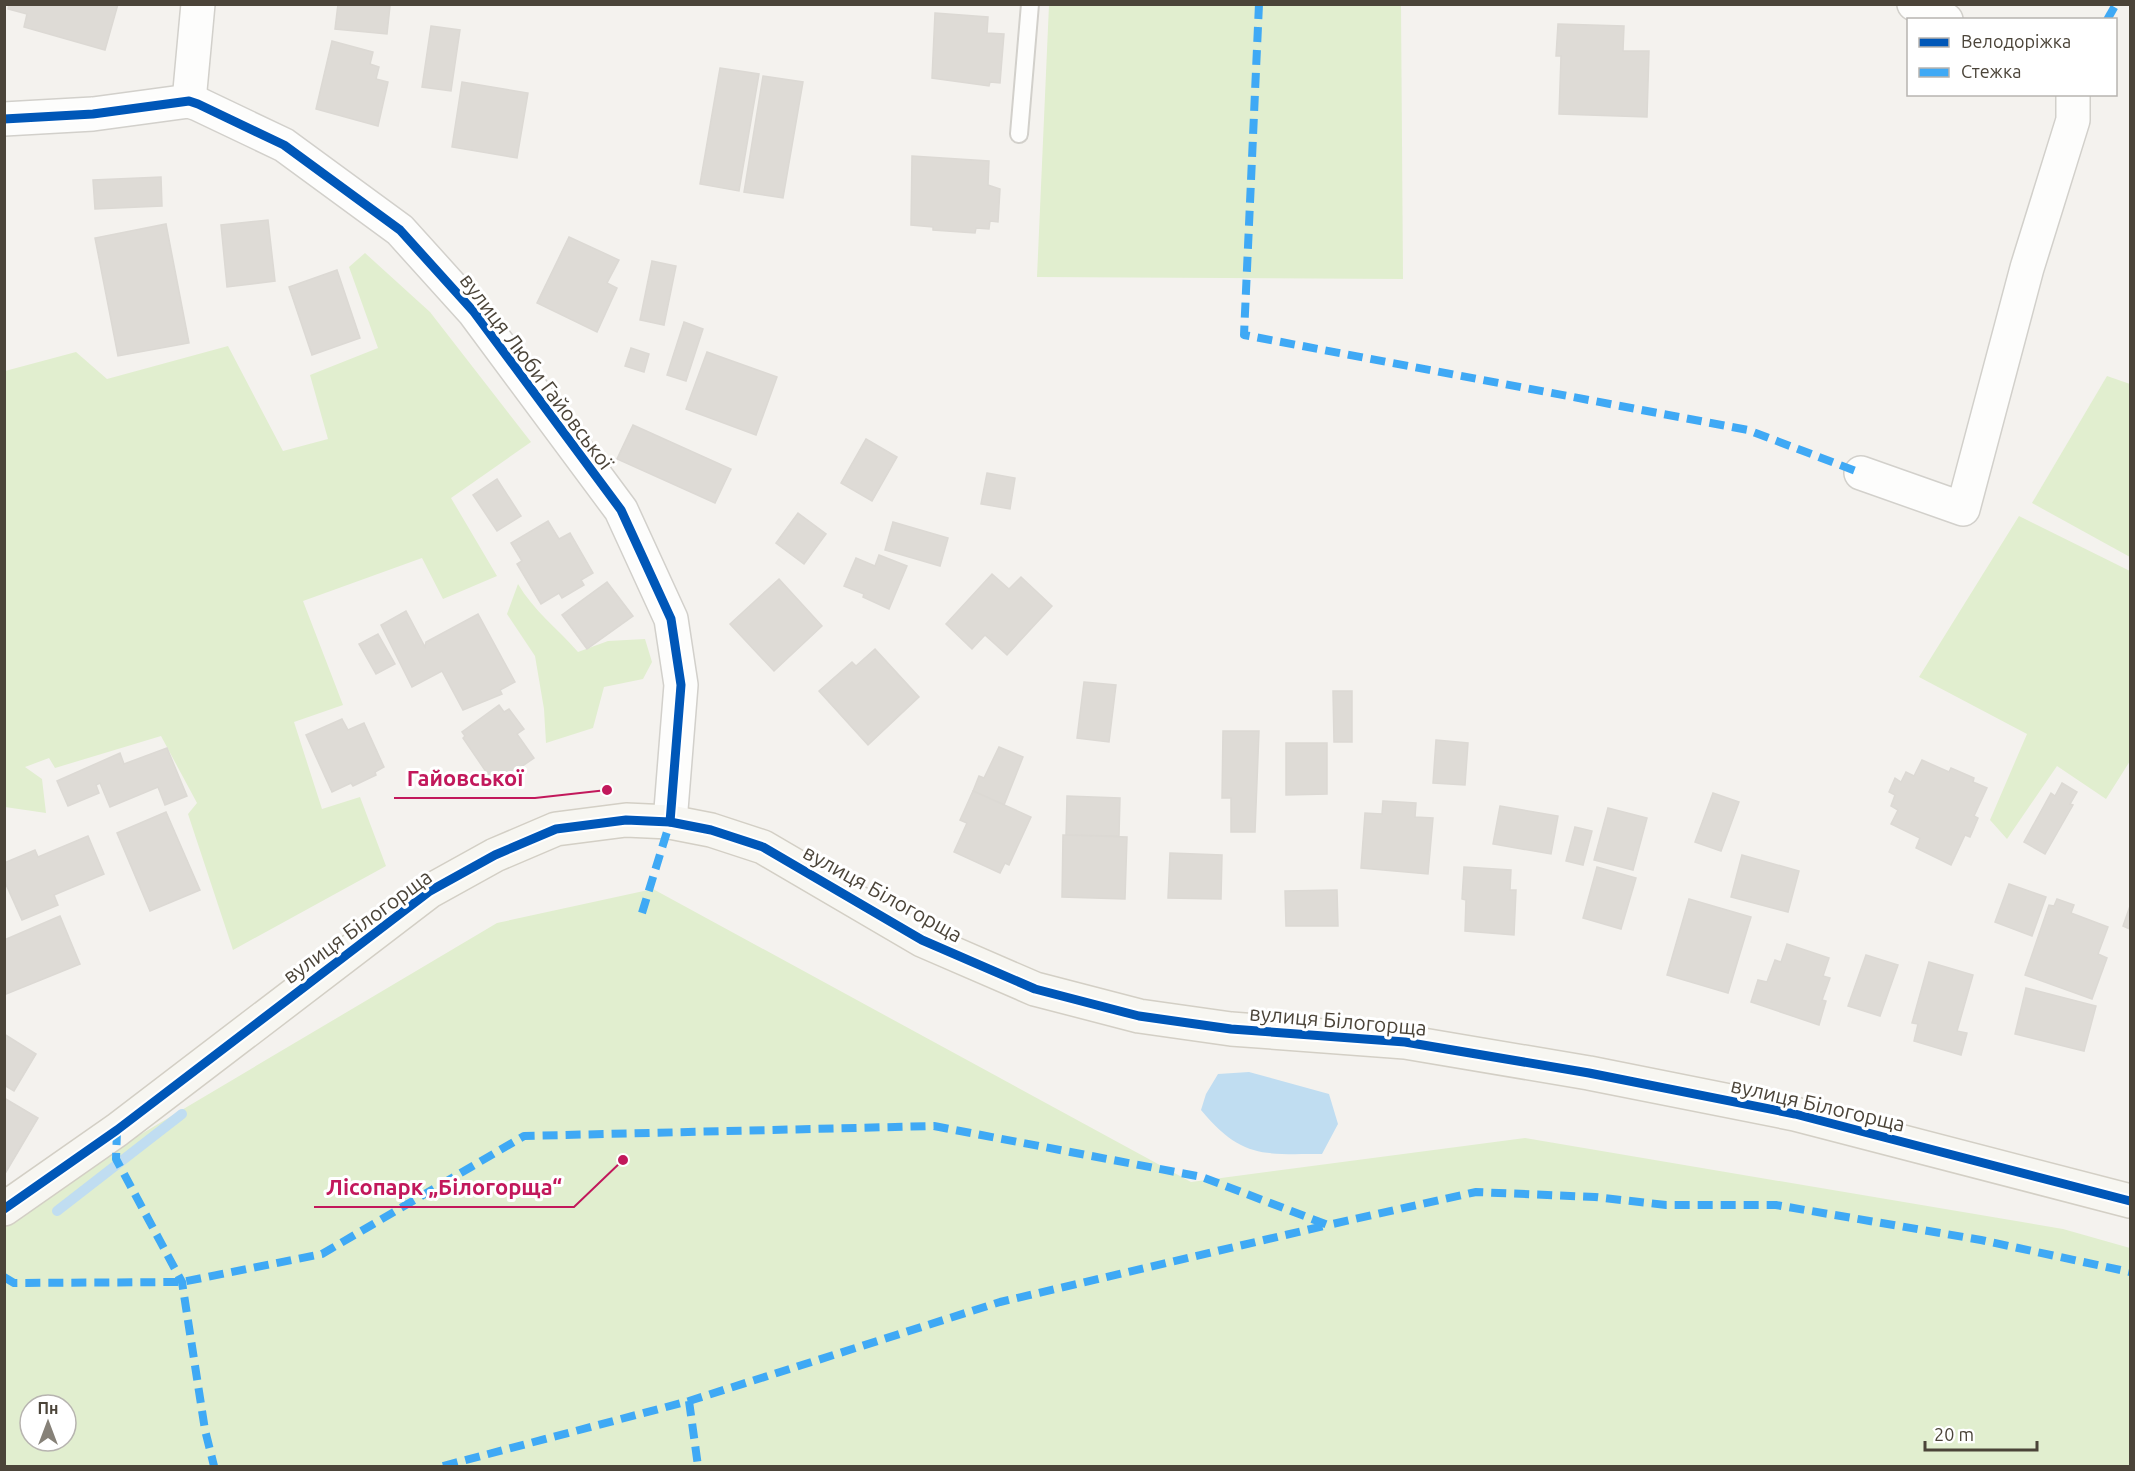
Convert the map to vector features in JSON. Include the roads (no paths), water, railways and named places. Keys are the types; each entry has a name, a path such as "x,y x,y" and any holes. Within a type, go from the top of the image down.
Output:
{"street":[{"path":"4,119 93,114 189,101 198,4"},
{"path":"1914,4 1942,18"},
{"path":"1861,473 1963,509 2027,268 2073,120 2073,96"},
{"name":"вулиця Люби Гайовської","path":"189,101 284,146 400,230 474,312 621,510 671,619 681,685 670,822"},
{"name":"вулиця Білогорща","path":"4,1209 117,1130 430,891 495,855 556,829 626,820 670,822 711,830 763,847 922,940 1035,990 1138,1016 1231,1029 1405,1042 1589,1073 1795,1114 2130,1201"}],"lane":[{"path":"1019,134 1030,4"}],"water":[{"path":"1249,1072 1329,1094 1338,1124 1322,1154 1284,1154 1255,1150 1229,1138 1201,1110 1206,1094 1218,1074"}],"waterway":[{"path":"57,1211 182,1114"}],"place":[{"name":"Гайовської","path":"607,790"},
{"name":"Лісопарк „Білогорща“","path":"623,1160"}]}
